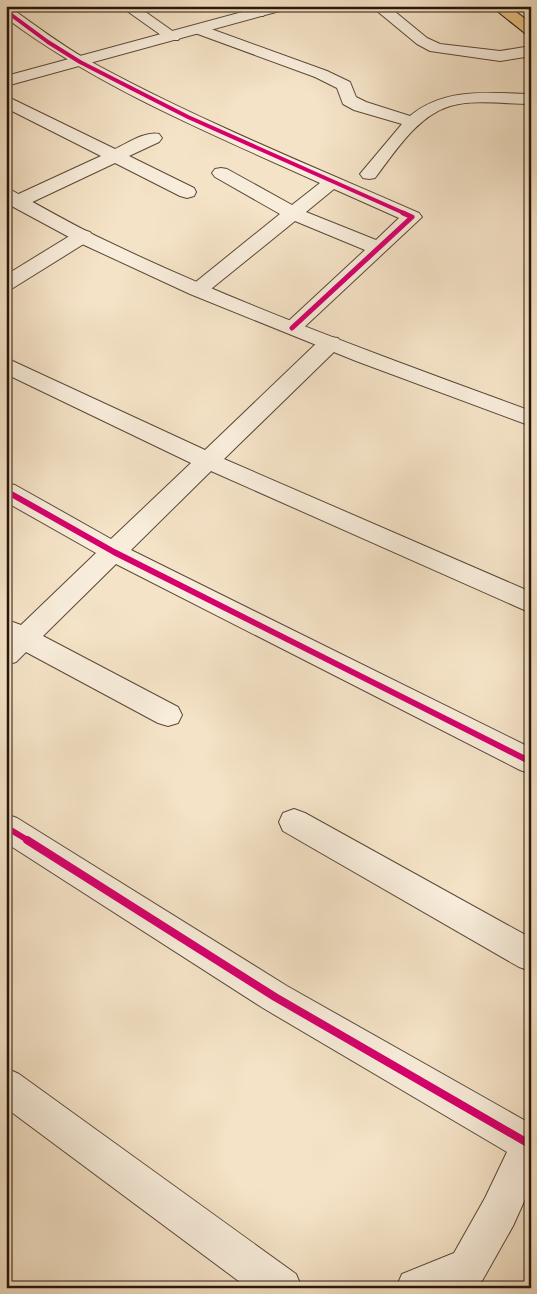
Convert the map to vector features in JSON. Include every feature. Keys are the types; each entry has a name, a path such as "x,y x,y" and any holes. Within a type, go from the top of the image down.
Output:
{"highway":[{"path":"498,6 531,31"}],"street":[{"path":"127,6 173,37"},
{"path":"6,81 200,30 252,10 282,6"},
{"path":"378,6 422,41 436,48 500,56 531,51"},
{"path":"6,12 80,62 188,117 412,217 292,328"},
{"path":"200,30 321,74 344,85 349,100 413,122"},
{"path":"369,174 413,122 434,106 446,102 484,99 531,99"},
{"path":"6,101 187,192"},
{"path":"12,198 115,156 153,138"},
{"path":"221,174 240,182 294,214 378,248"},
{"path":"199,289 333,181"},
{"path":"12,198 83,236 199,289 330,343 531,419"},
{"path":"11,277 83,236"},
{"path":"11,277 40,287"},
{"path":"168,715 12,641 114,552 330,343"},
{"path":"6,365 208,461 531,603"},
{"path":"6,491 114,552 531,762"},
{"path":"294,822 531,956"},
{"path":"8,832 275,997 531,1145 469,1278 416,1288"},
{"path":"6,1086 282,1288"}],"cycle path":[{"path":"6,11 48,42 80,62 188,117 412,217 292,328"},
{"path":"6,491 114,552 531,762"},
{"path":"6,827 275,997 531,1145"}]}
